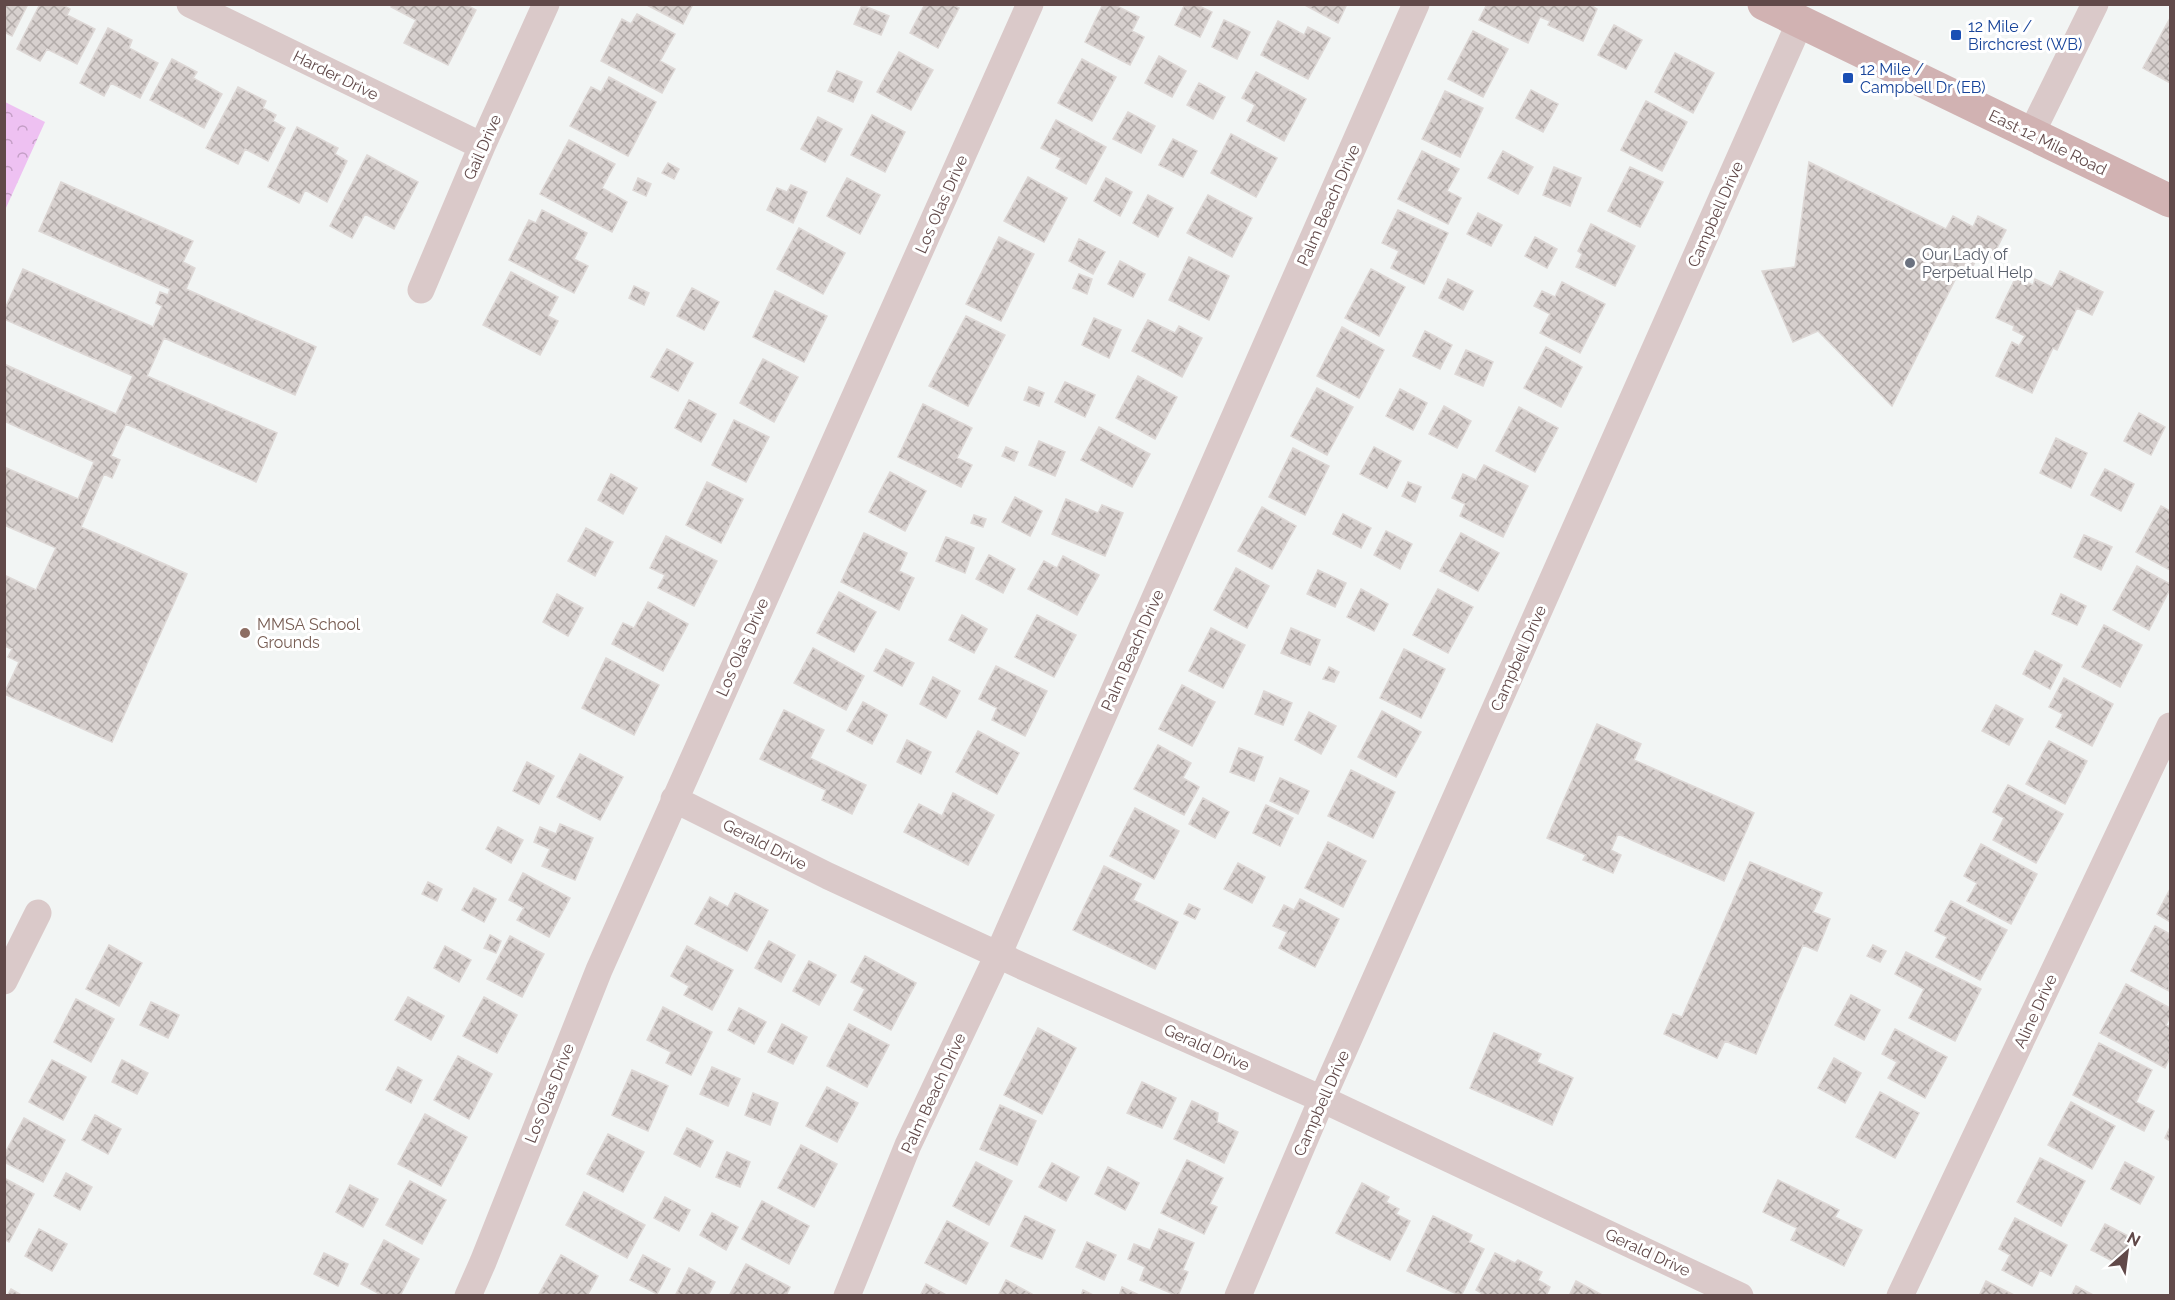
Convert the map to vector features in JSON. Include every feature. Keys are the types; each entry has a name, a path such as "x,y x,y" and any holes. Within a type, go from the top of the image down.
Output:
{"main road":[{"name":"East 12 Mile Road","path":"1764,4 2170,201"}],"street":[{"name":"Harder Drive","path":"190,4 482,146"},
{"name":"Gail Drive","path":"421,291 482,146 546,4"},
{"name":"Los Olas Drive","path":"468,1296 599,970 1030,4"},
{"name":"Palm Beach Drive","path":"847,1296 908,1145 998,955 1416,4"},
{"path":"2031,134 2095,4"},
{"name":"Campbell Drive","path":"1238,1296 1322,1099 1800,21"},
{"name":"Aline Drive","path":"1900,1296 2170,726"},
{"name":"Gerald Drive","path":"674,799 828,876 998,955 1322,1099 1740,1296"},
{"path":"4,981 38,913"}],"green space":[{"path":"5,102 45,122 5,210"}],"building":[{"path":"4,4 28,4 12,36 4,32"},
{"path":"40,4 61,4 70,9 67,15 95,29 77,64 47,49 40,61 17,49"},
{"path":"392,4 465,4 476,10 448,65 404,43 416,20 391,7"},
{"path":"645,4 693,4 683,24"},
{"path":"925,4 951,4 959,8 938,48 910,33"},
{"path":"1103,4 1113,4 1139,17 1132,31 1144,37 1130,65 1085,42"},
{"path":"1185,4 1195,4 1212,12 1200,37 1175,25"},
{"path":"1303,4 1347,4 1338,23"},
{"path":"1487,4 1589,4 1597,9 1583,41 1548,25 1550,21 1540,17 1528,43 1479,20"},
{"path":"862,5 889,16 881,35 854,24"},
{"path":"637,14 675,34 660,61 675,69 662,93 601,61 622,19 631,24"},
{"path":"2170,18 2170,83 2143,68"},
{"path":"1224,20 1250,32 1237,59 1212,47"},
{"path":"1278,21 1304,35 1308,27 1330,38 1308,79 1261,55"},
{"path":"1614,25 1642,40 1626,69 1598,55"},
{"path":"108,28 132,40 129,48 158,63 140,98 111,83 104,96 80,83"},
{"path":"1473,31 1508,49 1483,97 1448,79"},
{"path":"899,52 933,70 911,110 877,92"},
{"path":"1675,53 1714,73 1693,113 1655,92"},
{"path":"1159,56 1186,71 1172,97 1145,83"},
{"path":"172,59 197,72 193,78 222,94 204,128 150,100"},
{"path":"1082,59 1116,77 1092,121 1058,103"},
{"path":"837,71 862,82 853,102 828,91"},
{"path":"1256,72 1306,99 1284,141 1247,121 1255,105 1242,98"},
{"path":"609,77 656,102 628,156 570,126 591,87 601,92"},
{"path":"1199,83 1225,97 1213,119 1187,105"},
{"path":"238,87 266,101 263,108 276,115 273,121 285,128 268,161 245,149 238,164 206,148"},
{"path":"1531,90 1558,104 1543,132 1516,118"},
{"path":"1445,91 1483,108 1460,157 1422,139"},
{"path":"1646,101 1687,122 1662,171 1621,150"},
{"path":"1128,112 1155,126 1141,153 1113,139"},
{"path":"872,115 905,132 885,172 851,155"},
{"path":"818,117 842,129 825,162 801,149"},
{"path":"1056,120 1106,147 1086,184 1056,168 1061,158 1041,148"},
{"path":"297,127 338,148 335,154 347,161 327,202 305,190 299,203 268,187"},
{"path":"1231,134 1277,158 1256,197 1211,173"},
{"path":"1173,139 1197,151 1183,177 1159,165"},
{"path":"569,140 615,164 602,188 627,202 612,232 540,194"},
{"path":"1422,151 1459,169 1447,191 1461,198 1448,224 1398,199"},
{"path":"1503,151 1533,167 1518,194 1488,178"},
{"path":"367,155 418,182 394,229 365,214 352,238 330,226"},
{"path":"1809,162 1946,229 1953,216 1973,227 1978,216 2006,230 1992,258 1980,252 1971,270 1962,266 1892,406 1818,331 1793,342 1762,271 1795,267"},
{"path":"668,163 679,169 674,179 662,173"},
{"path":"1554,167 1581,178 1570,206 1543,195"},
{"path":"1630,167 1663,182 1640,227 1608,211"},
{"path":"1028,177 1067,198 1044,242 1004,221"},
{"path":"638,178 651,184 646,196 633,190"},
{"path":"847,178 880,195 860,234 827,216"},
{"path":"1106,178 1132,192 1120,216 1094,201"},
{"path":"61,182 193,241 183,262 195,268 186,289 316,347 295,395 164,338 147,376 277,433 256,482 126,424 111,456 120,460 112,478 104,474 81,527 187,574 112,742 4,694 19,662 8,657 12,649 4,646 4,575 36,590 56,548 4,525 4,467 78,499 94,462 4,421 4,364 116,414 133,376 4,319 4,311 23,269 153,327 162,306 156,303 160,292 168,295 170,289 39,231"},
{"path":"791,185 807,192 793,223 767,210 777,188 787,192"},
{"path":"1148,195 1173,208 1158,237 1133,223"},
{"path":"1208,195 1252,218 1232,257 1187,233"},
{"path":"542,210 587,233 574,259 588,266 574,293 509,260 529,220 536,223"},
{"path":"1398,210 1448,233 1424,284 1391,268 1399,251 1382,243"},
{"path":"1478,213 1502,225 1491,246 1467,234"},
{"path":"1591,224 1635,246 1615,286 1576,267 1582,254 1578,251"},
{"path":"799,228 845,253 823,294 777,269"},
{"path":"999,237 1034,254 1001,321 966,304"},
{"path":"1535,237 1557,249 1547,268 1525,256"},
{"path":"1079,239 1105,252 1093,274 1069,261"},
{"path":"1189,257 1229,276 1209,320 1169,300"},
{"path":"1120,261 1145,274 1133,297 1108,284"},
{"path":"1371,269 1405,287 1379,336 1345,318"},
{"path":"2060,271 2103,292 2092,315 2077,308 2057,350 2053,348 2032,393 1996,376 2012,342 2019,346 2025,336 2013,330 2014,326 1996,318 2016,277 2033,285 2035,279 2052,287"},
{"path":"511,272 558,297 548,316 558,321 540,355 483,325"},
{"path":"1079,274 1092,279 1087,294 1073,288"},
{"path":"1448,279 1473,291 1463,310 1439,298"},
{"path":"1562,282 1605,304 1580,353 1540,333 1550,314 1534,306 1542,291 1555,297"},
{"path":"634,286 649,293 644,305 629,298"},
{"path":"692,288 719,302 704,330 677,316"},
{"path":"775,291 827,316 804,362 753,337"},
{"path":"966,316 1005,335 968,406 929,386"},
{"path":"1094,318 1121,330 1109,358 1082,345"},
{"path":"1148,320 1175,333 1179,326 1202,338 1182,377 1132,351"},
{"path":"1342,327 1384,350 1359,398 1317,376"},
{"path":"1425,331 1452,345 1440,369 1413,356"},
{"path":"1546,347 1582,367 1561,407 1524,388"},
{"path":"667,349 693,363 678,391 651,377"},
{"path":"1466,350 1493,362 1483,386 1455,374"},
{"path":"763,359 798,377 774,422 740,403"},
{"path":"1138,376 1177,397 1155,439 1116,418"},
{"path":"1065,382 1095,395 1085,417 1055,402"},
{"path":"1029,387 1044,393 1039,406 1024,400"},
{"path":"1317,388 1353,407 1327,455 1291,436"},
{"path":"1400,389 1427,403 1413,430 1386,416"},
{"path":"689,400 716,414 701,442 675,428"},
{"path":"923,404 972,428 957,458 972,465 961,487 898,457"},
{"path":"1444,406 1471,421 1457,448 1429,434"},
{"path":"1519,407 1558,428 1535,472 1496,451"},
{"path":"2139,413 2165,427 2151,455 2124,441"},
{"path":"734,420 769,437 746,482 712,465"},
{"path":"1099,427 1150,454 1132,487 1081,460"},
{"path":"2056,438 2087,453 2071,488 2040,473"},
{"path":"1039,441 1065,452 1055,476 1029,465"},
{"path":"1006,447 1018,452 1014,461 1002,456"},
{"path":"1374,447 1401,461 1387,488 1360,474"},
{"path":"1293,448 1329,466 1305,515 1269,497"},
{"path":"1484,465 1528,486 1503,537 1460,516 1465,504 1452,498 1463,474 1476,480"},
{"path":"2105,469 2134,484 2121,511 2091,495"},
{"path":"890,472 926,491 905,531 869,512"},
{"path":"611,474 637,488 623,514 598,500"},
{"path":"707,482 743,499 721,543 686,525"},
{"path":"1408,482 1421,487 1415,502 1402,496"},
{"path":"1015,497 1042,511 1030,536 1002,522"},
{"path":"1066,499 1098,513 1102,505 1123,513 1105,556 1052,534"},
{"path":"2161,506 2170,511 2170,570 2136,552"},
{"path":"1262,507 1296,526 1272,569 1238,551"},
{"path":"1343,514 1371,528 1361,548 1333,534"},
{"path":"974,515 986,519 983,527 971,523"},
{"path":"586,528 613,542 595,576 568,561"},
{"path":"1386,531 1412,544 1400,569 1374,555"},
{"path":"864,533 907,553 899,571 914,578 899,610 841,582"},
{"path":"1461,533 1499,553 1478,591 1440,571"},
{"path":"2084,535 2112,547 2101,570 2074,557"},
{"path":"666,536 717,561 694,606 658,588 665,575 650,568"},
{"path":"946,537 974,548 965,573 936,561"},
{"path":"989,555 1015,569 1003,593 976,579"},
{"path":"1063,556 1099,575 1077,615 1028,589 1044,561 1057,568"},
{"path":"2137,566 2170,584 2170,589 2149,630 2113,610"},
{"path":"1236,568 1269,586 1247,628 1214,610"},
{"path":"1318,570 1346,583 1335,607 1307,594"},
{"path":"1361,589 1388,604 1374,631 1347,617"},
{"path":"1438,589 1473,607 1448,653 1413,635"},
{"path":"839,592 876,612 854,652 817,633"},
{"path":"557,594 583,608 568,636 543,622"},
{"path":"2061,594 2086,606 2077,625 2052,614"},
{"path":"648,602 688,624 663,671 612,644 623,623 634,628"},
{"path":"962,615 987,629 974,653 949,640"},
{"path":"1037,615 1076,635 1054,677 1015,657"},
{"path":"2104,625 2142,645 2120,687 2082,667"},
{"path":"1211,628 1245,645 1223,688 1189,671"},
{"path":"1291,628 1320,640 1310,665 1281,653"},
{"path":"813,648 864,676 846,710 794,683"},
{"path":"886,649 914,663 902,686 874,671"},
{"path":"1404,649 1445,669 1421,718 1380,698"},
{"path":"2035,651 2062,665 2050,689 2023,674"},
{"path":"606,658 659,685 634,735 582,708"},
{"path":"996,666 1047,691 1025,736 992,720 997,708 979,699"},
{"path":"1329,667 1339,672 1334,682 1323,679"},
{"path":"933,677 960,691 946,718 920,704"},
{"path":"2064,678 2113,704 2092,746 2056,727 2063,714 2049,707"},
{"path":"1182,685 1215,702 1192,746 1159,729"},
{"path":"1264,691 1292,703 1283,725 1255,714"},
{"path":"863,702 887,715 872,744 847,731"},
{"path":"1996,705 2023,719 2009,745 1982,731"},
{"path":"784,710 824,730 810,758 866,785 852,814 822,800 826,790 760,759"},
{"path":"1382,711 1421,732 1396,777 1358,757"},
{"path":"1309,712 1336,726 1321,754 1295,740"},
{"path":"1597,724 1641,744 1634,760 1754,813 1724,881 1618,834 1611,850 1621,855 1613,873 1583,860 1586,855 1547,838"},
{"path":"978,731 1019,753 997,794 956,772"},
{"path":"907,740 931,752 921,774 897,762"},
{"path":"2049,741 2087,761 2065,804 2026,784"},
{"path":"1158,745 1191,763 1183,778 1199,787 1184,815 1134,789"},
{"path":"1239,748 1263,757 1254,781 1230,772"},
{"path":"580,754 623,777 600,820 557,797"},
{"path":"527,762 554,776 539,804 513,791"},
{"path":"1351,770 1395,792 1373,838 1328,816"},
{"path":"1280,778 1309,791 1298,814 1270,801"},
{"path":"2008,785 2063,814 2036,863 1993,840 2004,818 1993,812"},
{"path":"953,793 994,815 968,865 904,832 919,804 942,816"},
{"path":"1203,798 1229,812 1215,838 1189,824"},
{"path":"1266,805 1293,818 1280,846 1253,833"},
{"path":"1135,808 1179,831 1154,879 1110,856"},
{"path":"560,824 593,838 575,880 542,866 550,849 534,842 540,827 556,834"},
{"path":"498,827 523,840 511,863 486,849"},
{"path":"1328,842 1366,861 1343,907 1305,888"},
{"path":"1981,844 2037,874 2011,924 1967,901 1977,883 1964,876"},
{"path":"1750,862 1822,893 1813,912 1830,919 1817,951 1803,945 1756,1054 1725,1041 1717,1058 1664,1034 1673,1014 1682,1017"},
{"path":"1238,863 1265,877 1252,903 1224,889"},
{"path":"1104,866 1141,884 1133,900 1178,922 1155,969 1073,930"},
{"path":"523,873 570,898 549,937 517,920 524,908 509,900"},
{"path":"428,882 442,889 437,901 422,894"},
{"path":"474,888 496,899 484,922 462,910"},
{"path":"2170,889 2170,922 2157,914"},
{"path":"735,893 768,910 747,951 695,924 710,897 728,907"},
{"path":"1300,899 1339,919 1315,967 1279,948 1287,932 1273,926 1284,905 1294,910"},
{"path":"1951,901 2007,930 1980,980 1936,957 1947,937 1935,931"},
{"path":"1189,904 1200,909 1195,919 1184,914"},
{"path":"2155,926 2170,934 2169,991 2131,971"},
{"path":"490,935 501,941 496,953 484,948"},
{"path":"510,936 544,954 522,997 487,979"},
{"path":"769,941 795,955 781,982 755,968"},
{"path":"109,945 142,963 119,1006 86,989"},
{"path":"1873,945 1886,951 1880,962 1867,956"},
{"path":"445,946 471,960 459,982 434,968"},
{"path":"687,946 733,970 712,1010 684,995 689,986 671,976"},
{"path":"1906,952 1981,989 1955,1041 1909,1018 1924,989 1895,974"},
{"path":"865,956 916,983 891,1030 854,1010 865,989 851,982"},
{"path":"809,961 836,975 819,1005 793,991"},
{"path":"2126,984 2170,1008 2170,1017 2166,1025 2170,1027 2170,1057 2165,1068 2100,1033"},
{"path":"1851,995 1880,1010 1864,1040 1835,1025"},
{"path":"408,997 444,1016 431,1040 395,1020"},
{"path":"484,997 517,1015 497,1053 463,1036"},
{"path":"76,999 114,1019 91,1062 54,1042"},
{"path":"151,1002 179,1015 168,1038 140,1025"},
{"path":"663,1007 712,1032 691,1075 666,1063 671,1052 647,1040"},
{"path":"739,1008 766,1022 754,1044 728,1030"},
{"path":"782,1024 807,1037 793,1064 768,1052"},
{"path":"849,1024 889,1045 867,1087 827,1066"},
{"path":"1038,1028 1076,1048 1042,1114 1004,1095"},
{"path":"1895,1029 1947,1057 1925,1098 1888,1078 1897,1062 1882,1054"},
{"path":"1494,1033 1541,1054 1537,1062 1573,1078 1552,1125 1470,1088"},
{"path":"2099,1043 2152,1070 2136,1102 2154,1111 2144,1131 2073,1095"},
{"path":"458,1056 492,1074 469,1119 434,1100"},
{"path":"1834,1058 1861,1073 1845,1103 1818,1088"},
{"path":"52,1060 86,1077 63,1120 29,1102"},
{"path":"122,1060 148,1073 137,1094 112,1082"},
{"path":"398,1067 422,1080 411,1103 386,1090"},
{"path":"712,1067 740,1079 728,1106 700,1094"},
{"path":"632,1070 668,1086 648,1131 612,1115"},
{"path":"1142,1082 1176,1098 1162,1128 1127,1113"},
{"path":"827,1087 858,1103 837,1142 806,1126"},
{"path":"1880,1092 1919,1113 1895,1158 1856,1137"},
{"path":"753,1093 778,1103 770,1125 745,1115"},
{"path":"1192,1101 1218,1113 1217,1122 1238,1132 1224,1163 1174,1139"},
{"path":"2071,1102 2115,1126 2092,1169 2048,1145"},
{"path":"1000,1105 1036,1121 1017,1165 980,1149"},
{"path":"425,1114 467,1137 441,1186 398,1164"},
{"path":"95,1115 121,1129 108,1154 82,1140"},
{"path":"24,1118 65,1140 43,1182 4,1162 4,1155"},
{"path":"2170,1127 2170,1141 2165,1138"},
{"path":"687,1128 713,1141 700,1167 674,1154"},
{"path":"608,1134 644,1152 623,1192 587,1174"},
{"path":"801,1145 837,1164 814,1207 778,1188"},
{"path":"727,1152 750,1162 740,1187 716,1177"},
{"path":"2040,1158 2085,1181 2061,1226 2017,1202"},
{"path":"1187,1160 1223,1178 1210,1204 1217,1207 1204,1234 1161,1213"},
{"path":"976,1162 1012,1181 989,1225 953,1206"},
{"path":"2125,1162 2154,1177 2140,1204 2111,1189"},
{"path":"1052,1163 1079,1177 1066,1201 1039,1187"},
{"path":"1108,1167 1139,1183 1125,1210 1095,1194"},
{"path":"66,1173 92,1187 80,1210 54,1196"},
{"path":"4,1178 34,1194 9,1242 4,1239"},
{"path":"1778,1180 1839,1210 1835,1217 1862,1230 1844,1266 1791,1240 1797,1228 1763,1212"},
{"path":"410,1181 446,1200 422,1244 386,1225"},
{"path":"1362,1183 1389,1197 1386,1202 1399,1209 1396,1214 1410,1221 1390,1260 1336,1233"},
{"path":"350,1185 378,1199 363,1227 336,1212"},
{"path":"584,1192 645,1225 627,1258 566,1225"},
{"path":"665,1197 690,1210 679,1231 654,1218"},
{"path":"762,1201 809,1226 789,1264 742,1239"},
{"path":"712,1213 738,1227 726,1250 700,1235"},
{"path":"1025,1216 1055,1230 1042,1259 1011,1246"},
{"path":"1433,1216 1472,1235 1469,1242 1484,1249 1461,1296 1407,1271"},
{"path":"2015,1218 2067,1245 2051,1276 2040,1270 2032,1286 2002,1270 2010,1255 1999,1249"},
{"path":"947,1221 988,1243 966,1284 925,1263"},
{"path":"2105,1224 2136,1240 2122,1266 2091,1250"},
{"path":"39,1229 67,1244 52,1271 25,1256"},
{"path":"1159,1229 1194,1243 1183,1270 1188,1272 1178,1296 1140,1280 1145,1267 1128,1259 1134,1244 1150,1250"},
{"path":"384,1240 419,1259 400,1296 383,1296 361,1284"},
{"path":"1087,1242 1116,1255 1104,1280 1076,1267"},
{"path":"324,1253 348,1264 338,1286 314,1274"},
{"path":"1495,1253 1515,1263 1518,1260 1542,1272 1538,1280 1550,1287 1546,1296 1486,1296 1476,1290"},
{"path":"561,1255 598,1276 587,1296 539,1294"},
{"path":"643,1255 670,1269 657,1294 630,1280"},
{"path":"746,1264 790,1287 786,1296 729,1296"},
{"path":"689,1268 715,1282 708,1296 675,1296"},
{"path":"1006,1280 1032,1294 1031,1296 998,1296"},
{"path":"1576,1281 1604,1296 1569,1296"},
{"path":"1986,1281 2016,1296 1979,1296"},
{"path":"926,1284 948,1296 920,1296"},
{"path":"2076,1286 2095,1296 2071,1296"},
{"path":"1122,1287 1141,1296 1119,1296"},
{"path":"11,1289 23,1296 7,1296"},
{"path":"1083,1290 1095,1296 1081,1296"}],"place":[{"name":"12 Mile / Birchcrest (WB)","path":"1956,35"},
{"name":"12 Mile / Campbell Dr (EB)","path":"1848,78"},
{"name":"Our Lady of Perpetual Help","path":"1910,263"},
{"name":"MMSA School Grounds","path":"245,633"}]}
